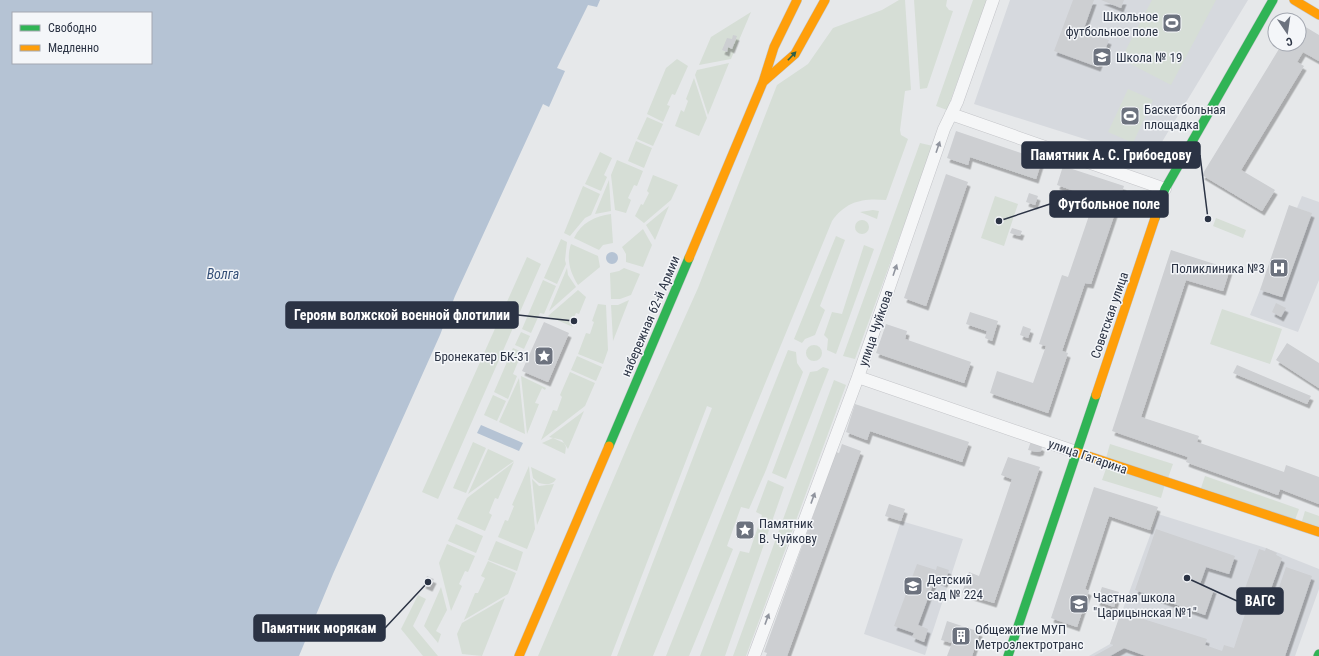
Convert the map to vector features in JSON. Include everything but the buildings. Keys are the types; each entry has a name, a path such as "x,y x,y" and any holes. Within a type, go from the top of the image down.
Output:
{"street":[{"path":"763,82 774,47 797,0"},
{"name":"набережная 62-й Армии","path":"519,656 763,82 795,54 825,0"},
{"name":"улица Чуйкова","path":"754,656 858,377 944,129 951,114 993,0"},
{"name":"Советская улица","path":"1008,656 1165,189 1273,0"},
{"path":"1294,0 1319,15"},
{"path":"786,24 784,35 787,42 794,44 800,41 808,32"},
{"path":"951,114 1165,189"},
{"name":"улица Гагарина","path":"858,377 1076,452 1319,532"}],"shaded area":[{"path":"899,0 905,0 911,90 905,91 900,130 901,135 908,139 886,200 862,200 856,202 843,209 832,221 653,656 617,656 712,408 707,406 611,656 538,656 637,424 698,288 777,85 808,64 833,28 882,10"},
{"path":"914,0 947,0 946,6 949,10 953,11 927,88 920,89"},
{"path":"973,0 987,0 947,110 936,106"},
{"name":"Школа № 19","path":"1010,0 1248,0 1151,160 974,104"},
{"name":"Школьное футбольное поле","path":"1152,0 1216,0 1171,85 1121,59"},
{"path":"751,12 731,59 699,65 711,37"},
{"path":"677,59 688,66 675,95 672,94 667,105 670,106 663,122 647,114 666,68"},
{"path":"729,63 708,115 695,75 697,70"},
{"path":"694,78 707,118 699,136 675,126 681,110 684,112 688,101 686,99"},
{"name":"Баскетбольная площадка","path":"1128,89 1153,100 1133,143 1108,132"},
{"path":"647,117 663,124 653,146 637,139"},
{"path":"636,141 652,148 644,168 628,161"},
{"path":"920,143 933,146 855,359 843,356"},
{"path":"600,152 612,158 604,175 607,177 601,191 585,184"},
{"path":"617,160 643,171 637,186 634,185 628,198 631,200 626,213 615,210 611,175"},
{"path":"653,175 678,185 671,200 644,223 635,216 649,193 647,191"},
{"path":"609,180 611,211 595,214"},
{"path":"583,186 600,194 591,215 585,218 570,236 564,233"},
{"path":"995,196 1018,204 1004,246 981,238"},
{"path":"1302,196 1319,202 1319,280 1298,332 1250,315 1260,290 1282,297 1311,213 1297,208"},
{"path":"669,206 655,240 646,225"},
{"path":"873,210 879,211 877,219 860,212"},
{"path":"611,214 613,243 603,245 599,250 574,238 580,228 589,221 599,216"},
{"path":"1216,218 1246,230 1243,238 1213,226"},
{"path":"859,220 865,220 869,224 869,230 865,234 859,234 855,230 855,224"},
{"path":"643,229 652,245 643,267 626,262 626,254 622,247"},
{"path":"836,236 845,240 820,306 825,310 815,335 805,339 802,343 794,339"},
{"path":"561,239 567,242 566,264 557,284 544,278"},
{"path":"571,244 598,256 600,267 578,285 573,275 569,260"},
{"path":"864,245 874,249 836,354 827,350 828,339 824,335 832,312 842,314"},
{"path":"527,257 541,264 438,499 422,492"},
{"path":"567,268 568,275 576,287 549,311"},
{"path":"624,268 640,274 631,295 620,299 611,299 610,273"},
{"path":"543,280 556,286 544,314 540,313 531,333 522,329"},
{"path":"578,290 586,297 579,314 576,313 571,324 573,327 548,316"},
{"path":"629,300 613,341 611,305 618,305"},
{"path":"598,304 606,305 608,350 603,364 578,354 586,333 590,334 594,322 592,321"},
{"path":"1222,309 1282,329 1270,364 1210,344"},
{"path":"521,332 530,336 524,349 515,345"},
{"path":"814,345 820,347 822,353 820,359 814,361 808,359 806,353 808,347"},
{"path":"513,348 522,352 513,374 517,376 508,399 494,392"},
{"path":"788,350 796,352 797,363 803,372 766,470 749,509 741,507 727,546 733,549 689,656 666,656"},
{"path":"577,356 602,367 596,381 571,370"},
{"path":"823,367 829,369 786,479 772,473 810,372 817,371"},
{"path":"570,372 595,383 585,406 541,440 553,410 557,411 562,397 560,395"},
{"path":"521,376 546,388 545,390 542,388 535,403 539,404 527,434"},
{"path":"519,378 525,434 499,422"},
{"path":"834,380 846,385 746,656 733,656"},
{"path":"493,395 506,401 497,421 484,415"},
{"path":"584,411 568,449 562,440 549,437"},
{"path":"553,438 564,443 566,447 565,454 542,443"},
{"path":"473,442 486,448 466,493 453,488"},
{"path":"1110,444 1173,464 1168,478 1106,458"},
{"path":"488,449 514,461 468,494"},
{"path":"514,462 498,499 495,498 489,513 492,515 485,531 457,519 467,498"},
{"path":"529,466 535,529 527,549 498,537 505,520 508,521 514,506 512,505"},
{"path":"1107,466 1165,484 1161,498 1102,480"},
{"path":"531,467 556,479 555,481 549,484 539,483 533,478"},
{"path":"1205,476 1299,509 1295,520 1201,488"},
{"path":"532,479 539,486 554,484 537,525"},
{"path":"768,480 784,487 725,656 700,656 740,551 749,553 762,515 756,512"},
{"path":"1305,511 1319,516 1319,527 1302,521"},
{"path":"1158,514 1266,548 1319,569 1319,589 1295,656 1089,656 1110,644"},
{"name":"Детский сад № 224","path":"901,521 963,539 925,655 864,634"},
{"path":"456,524 483,536 476,553 448,541"},
{"path":"496,541 523,552 517,571 488,560"},
{"path":"447,544 475,556 468,572 465,571 459,584 462,586 451,611 439,563"},
{"path":"488,561 516,573 508,594 464,620 475,593 478,593 485,578 481,576"},
{"path":"441,587 447,610 436,631 441,634 438,643 424,626"},
{"path":"418,595 426,599 413,626 438,656 423,656 401,629"},
{"path":"505,598 482,656 462,654 457,634 462,623"}],"water":[{"name":"Волга","path":"0,0 600,0 597,7 588,5 557,68 565,71 549,107 543,104 455,296 440,335 333,574 299,656 0,656"},
{"path":"610,252 614,252 618,258 614,264 610,264 606,260 606,256"},
{"path":"481,425 523,443 519,451 477,433"}],"traffic: fast":[{"path":"1155,218 1165,189 1273,0"},
{"path":"609,446 689,258"},
{"path":"1008,656 1096,395"}],"traffic: slow":[{"path":"689,258 763,82 774,47 797,0"},
{"path":"763,82 795,54 825,0"},
{"path":"1294,0 1319,15"},
{"path":"1096,395 1155,218"},
{"path":"519,656 609,446"},
{"path":"1076,452 1319,532"}],"place":[{"name":"Школьное футбольное поле","path":"1172,23"},
{"name":"Школа № 19","path":"1102,57"},
{"name":"Баскетбольная площадка","path":"1130,116"},
{"name":"Памятник А. С. Грибоедову","path":"1208,219"},
{"name":"Футбольное поле","path":"999,221"},
{"name":"Поликлиника №3","path":"1279,268"},
{"name":"Героям волжской военной флотилии","path":"574,321"},
{"name":"Бронекатер БК-31","path":"544,356"},
{"name":"Памятник В. Чуйкову","path":"745,530"},
{"name":"ВАГС","path":"1187,578"},
{"name":"Памятник морякам","path":"428,582"},
{"name":"Детский сад № 224","path":"913,586"},
{"name":"Частная школа \"Царицынская №1\"","path":"1079,604"},
{"name":"Общежитие МУП Метроэлектротранс","path":"961,636"}]}
